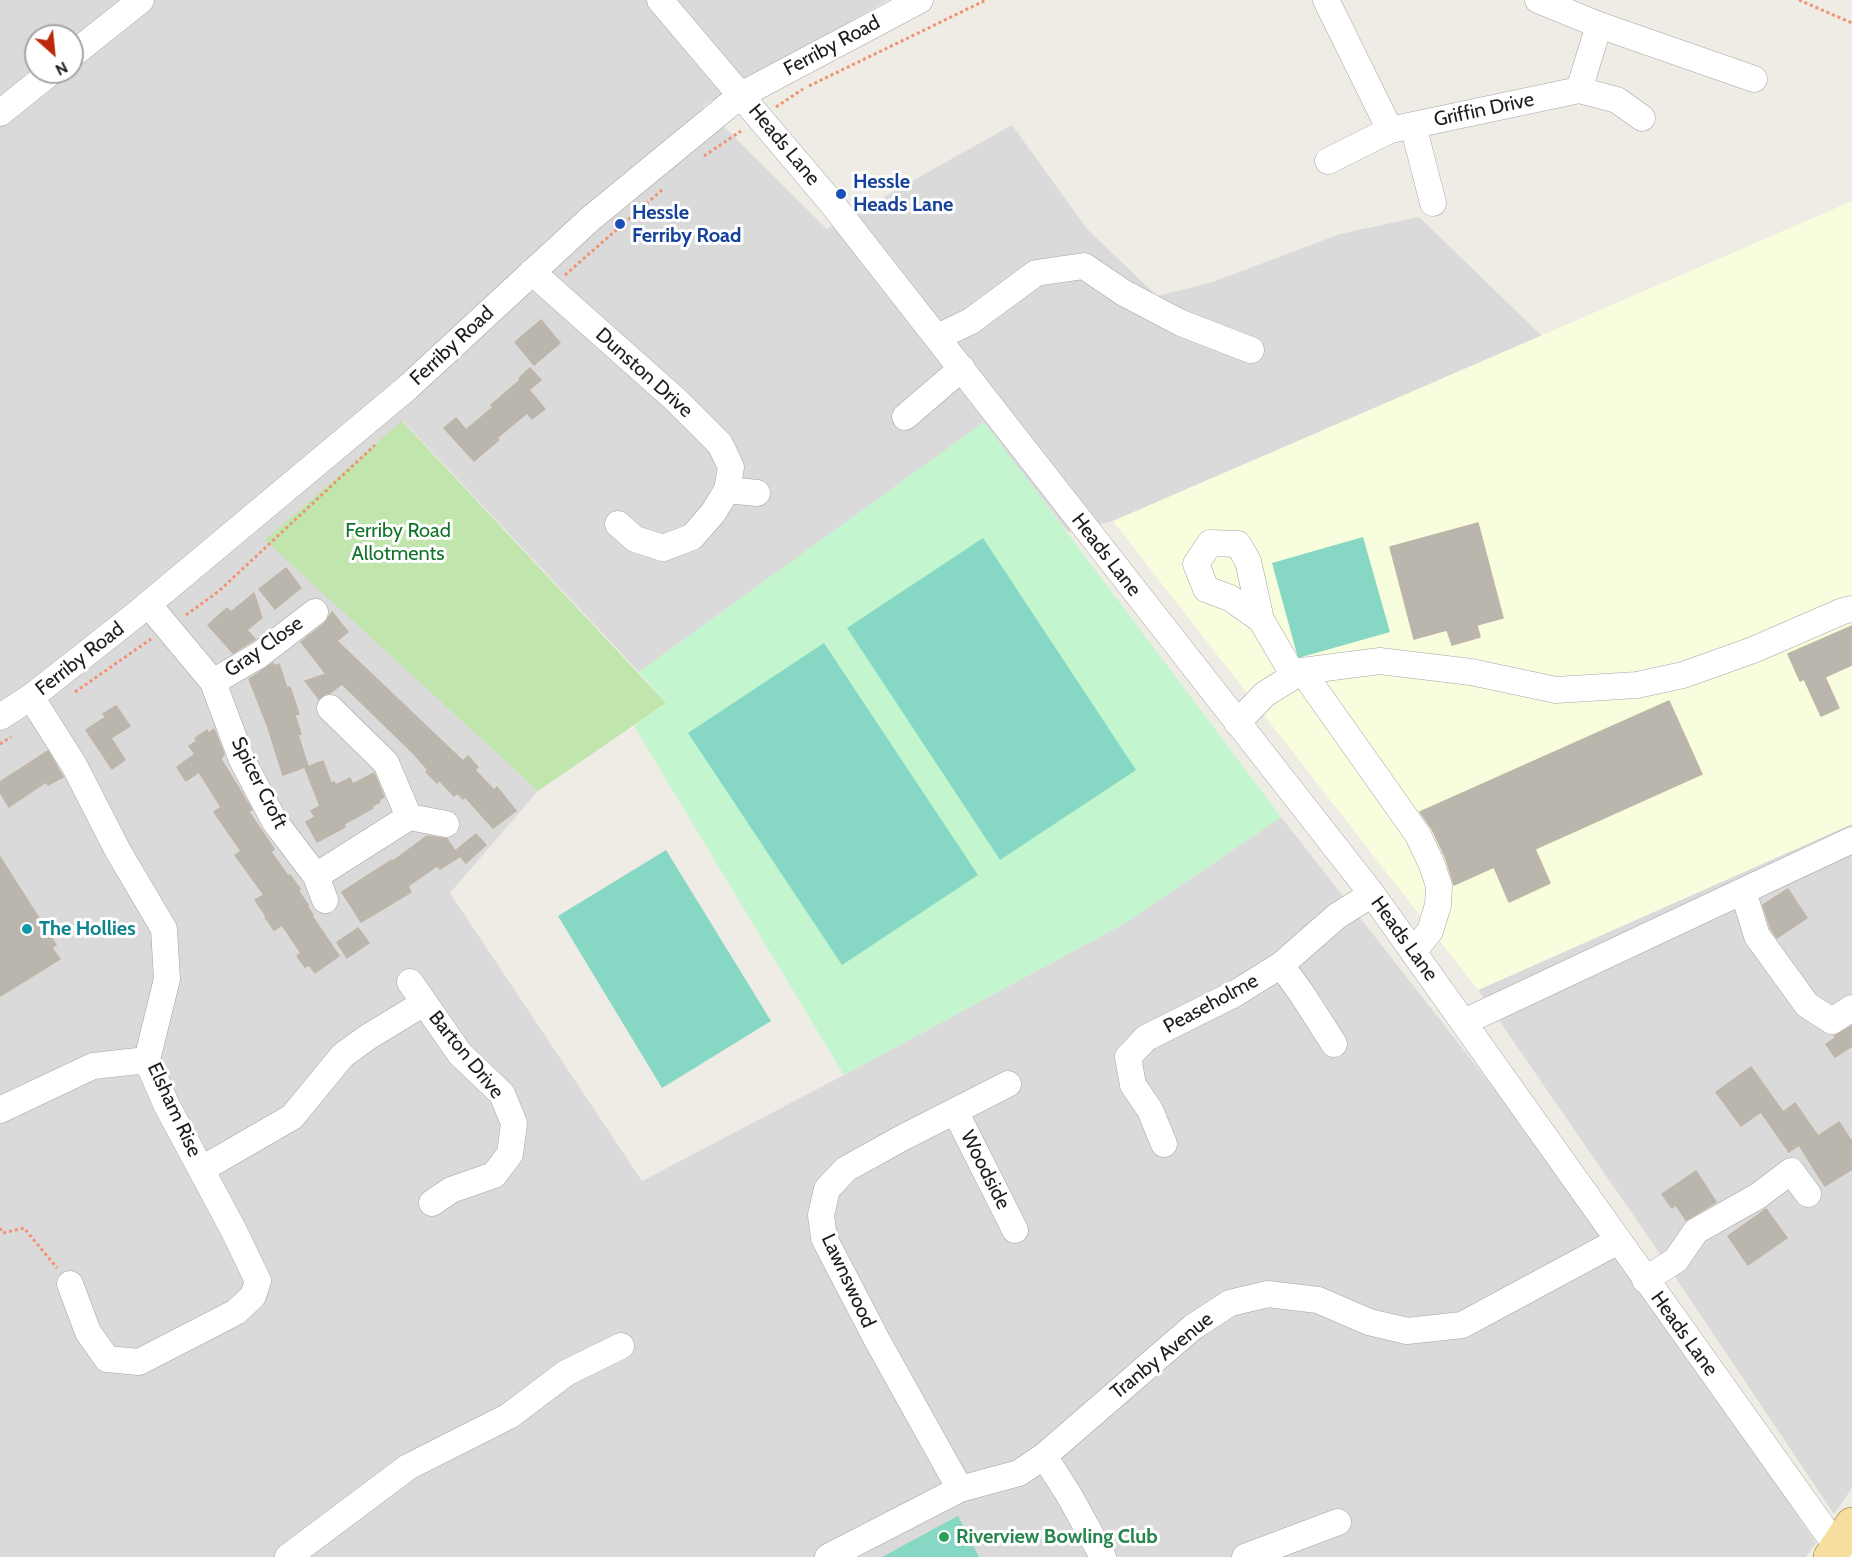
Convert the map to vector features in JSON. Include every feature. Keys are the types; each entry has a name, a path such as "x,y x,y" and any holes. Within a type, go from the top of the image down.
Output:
{"street":[{"path":"84,45 141,0"},
{"name":"Heads Lane","path":"660,0 830,201 1372,894 1645,1280 1841,1546"},
{"name":"Ferriby Road","path":"10,724 31,697 148,604 407,388 590,219 741,95 920,0"},
{"path":"1326,0 1401,128 1433,203"},
{"path":"1538,0 1599,25 1754,79"},
{"path":"1579,90 1599,25"},
{"path":"0,113 36,84"},
{"name":"Griffin Drive","path":"1328,161 1401,128 1579,90 1617,100 1642,118"},
{"path":"938,337 971,321 1036,273 1084,266 1124,293 1181,323 1251,350"},
{"name":"Dunston Drive","path":"532,272 676,400 720,444 731,466 728,490"},
{"path":"905,417 962,368"},
{"path":"618,524 635,539 665,559 692,537 713,513 728,490 757,493"},
{"name":"Spicer Croft","path":"148,604 213,682 242,760 275,822 316,876 326,900"},
{"path":"1237,723 1265,694 1298,674 1380,661 1471,672 1556,690 1637,684 1683,675 1754,650 1843,610 1852,609"},
{"name":"Gray Close","path":"213,682 259,656 315,612"},
{"path":"1261,620 1298,674 1418,835 1432,865 1439,886 1438,905 1431,931 1413,952"},
{"name":"Elsham Rise","path":"31,697 74,765 118,851 164,929 167,979 147,1060 166,1104 202,1169 258,1281 253,1296 236,1312 138,1362 107,1359 88,1332 70,1284"},
{"path":"330,708 386,763 409,817"},
{"path":"316,876 409,817 446,824"},
{"path":"1464,1022 1852,840"},
{"path":"1743,891 1757,936 1807,1005 1832,1021 1852,1008"},
{"name":"Peaseholme","path":"1164,1144 1150,1110 1133,1085 1128,1057 1146,1038 1236,993 1281,965 1337,916 1372,894"},
{"path":"1281,965 1334,1044"},
{"name":"Barton Drive","path":"410,982 459,1054 502,1094 514,1123 510,1154 494,1175 451,1190 432,1203"},
{"name":"Barton Drive","path":"202,1169 292,1117 343,1054 424,1003"},
{"path":"0,1110 93,1066 147,1060"},
{"name":"Lawnswood","path":"960,1489 891,1366 824,1238 821,1215 827,1189 846,1169 1008,1084"},
{"name":"Woodside","path":"955,1111 1015,1230"},
{"path":"1645,1280 1676,1260 1696,1231 1758,1196 1785,1162 1808,1194"},
{"name":"Tranby Avenue","path":"828,1557 858,1550 960,1489 1019,1473 1044,1456 1193,1327 1230,1304 1268,1294 1318,1300 1369,1322 1407,1331 1462,1325 1618,1241"},
{"path":"288,1557 408,1467 509,1416 566,1373 621,1346"},
{"path":"1044,1456 1069,1495 1103,1557"},
{"path":"1245,1557 1338,1522"}],"path":[{"path":"774,108 803,88 986,0"},
{"path":"1798,0 1852,23"},
{"path":"695,162 744,129"},
{"path":"561,279 668,185"},
{"path":"181,618 219,591 376,445"},
{"path":"67,698 153,638"},
{"path":"0,744 10,724"},
{"path":"0,1228 1,1234 24,1228 70,1284"}],"shaded area":[{"path":"0,0 888,0 703,106 827,229 1012,125 1087,229 1157,296 1213,282 1340,234 1419,217 1542,336 1113,521 1068,532 983,423 639,672 403,421 266,540 538,791 450,893 642,1181 1127,922 1281,817 1612,1239 1816,1543 1806,1557 0,1557"},
{"path":"1852,201 1852,824 1478,990 1113,521"},
{"path":"1363,537 1390,632 1298,658 1272,563"},
{"path":"983,538 1136,770 1000,860 847,628"},
{"path":"824,643 978,875 842,965 688,733"},
{"path":"1852,824 1852,1488 1834,1514 1649,1238 1478,990"},
{"path":"666,850 771,1021 662,1088 558,916"},
{"name":"Riverview Bowling Club","path":"958,1516 979,1557 882,1557"}],"green space":[{"name":"Ferriby Road Allotments","path":"402,421 666,703 538,791 265,540"},
{"path":"984,422 1281,817 1127,922 844,1075 634,726 666,703 639,672"}],"building":[{"path":"541,320 560,343 534,365 515,342"},
{"path":"530,368 541,380 529,390 545,409 532,419 527,413 474,461 444,428 456,418 466,430 493,407 491,405 520,380 519,378"},
{"path":"1478,523 1503,618 1477,625 1480,637 1452,645 1447,630 1414,639 1390,547"},
{"path":"286,568 301,588 275,609 259,589"},
{"path":"254,593 262,618 247,630 255,639 233,653 208,625 227,608 231,612"},
{"path":"332,612 348,632 337,641 463,761 468,756 478,767 475,770 494,790 497,787 516,811 493,828 465,797 463,799 457,793 454,796 439,780 437,783 414,754 342,684 319,699 305,681 326,674 301,642 324,624"},
{"path":"1852,626 1852,665 1825,677 1839,708 1821,716 1804,679 1800,681 1788,654"},
{"path":"273,663 274,666 279,664 287,688 290,687 299,714 295,715 301,734 298,735 308,766 283,775 249,679"},
{"path":"1669,701 1702,774 1535,849 1550,883 1509,902 1494,867 1454,885 1446,859 1432,829 1420,812"},
{"path":"116,706 130,726 111,738 125,760 112,769 86,730 106,717 103,714"},
{"path":"214,729 224,754 221,759 252,810 249,812 274,849 271,852 300,889 298,890 312,916 339,956 315,973 309,965 305,967 297,956 301,953 282,925 274,930 255,900 264,895 235,855 241,851 214,812 221,807 199,772 186,781 177,767 195,754 189,746 197,741 195,738 207,730 208,733"},
{"path":"48,751 63,777 48,785 46,782 9,807 0,792 0,782"},
{"path":"323,761 331,783 334,782 336,785 350,778 353,784 374,773 384,797 372,806 373,808 344,824 345,827 317,842 306,822 315,817 311,811 320,806 305,768"},
{"path":"476,834 486,845 466,863 455,851"},
{"path":"427,836 447,839 459,857 440,869 437,866 408,886 411,892 361,922 342,892 393,861"},
{"name":"The Hollies","path":"0,857 56,945 52,948 60,959 0,996"},
{"path":"1788,889 1807,918 1777,938 1771,929 1763,905"},
{"path":"358,928 369,943 347,958 337,942"},
{"path":"1852,1026 1852,1046 1835,1057 1826,1044 1835,1038 1834,1036"},
{"path":"1751,1067 1783,1112 1795,1103 1818,1136 1839,1122 1852,1142 1852,1169 1825,1186 1799,1145 1789,1152 1761,1112 1741,1126 1716,1092"},
{"path":"1696,1171 1716,1202 1686,1220 1676,1205 1672,1208 1662,1194"},
{"path":"1766,1209 1787,1238 1748,1265 1728,1236"}],"place":[{"name":"Hessle Heads Lane","path":"841,194"},
{"name":"Hessle Ferriby Road","path":"620,224"},
{"name":"The Hollies","path":"27,929"},
{"name":"Riverview Bowling Club","path":"944,1537"}]}
